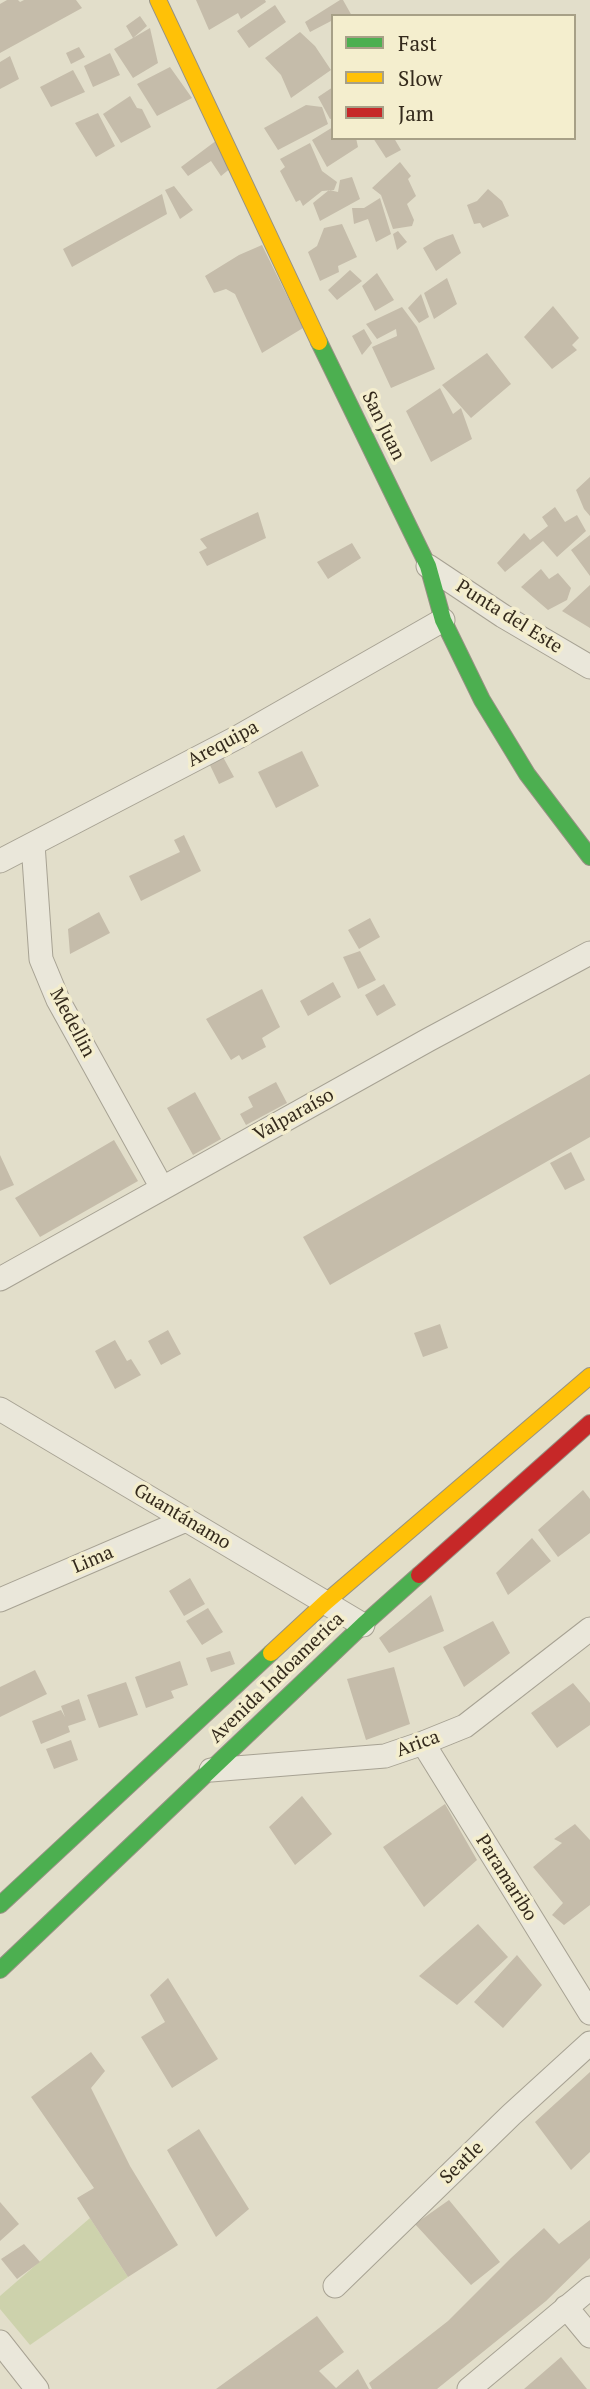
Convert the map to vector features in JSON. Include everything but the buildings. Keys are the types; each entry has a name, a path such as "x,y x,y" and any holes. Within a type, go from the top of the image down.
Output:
{"main road":[{"name":"San Juan","path":"158,0 263,226 428,566 443,620 482,700 527,774 590,857"},
{"name":"Avenida Indoamerica","path":"0,1905 326,1602 590,1376"},
{"name":"Avenida Indoamerica","path":"0,1970 362,1625 590,1423"}],"street":[{"name":"Punta del Este","path":"428,566 503,616 590,667"},
{"name":"Arequipa","path":"0,861 238,737 443,620"},
{"name":"Medellin","path":"33,844 41,958 58,1000 162,1188"},
{"name":"Valparaíso","path":"0,1279 428,1040 590,953"},
{"name":"Guantánamo","path":"0,1409 362,1625"},
{"name":"Lima","path":"0,1600 186,1520"},
{"name":"Arica","path":"211,1770 386,1756 423,1743 465,1726 590,1629"},
{"name":"Paramaribo","path":"423,1743 590,2013"},
{"name":"Seatle","path":"335,2286 511,2115 590,2043"},
{"path":"469,2389 590,2288"},
{"path":"566,2307 590,2336"},
{"path":"0,2342 37,2389"}],"green space":[{"path":"90,2218 128,2277 30,2345 0,2309 0,2296"}],"traffic: fast":[{"path":"319,342 428,566 443,620 482,700 527,774 590,857"},
{"path":"0,1970 419,1575"},
{"path":"0,1905 271,1653"}],"traffic: slow":[{"path":"158,0 319,342"},
{"path":"271,1653 326,1602 590,1376"}],"traffic: jam":[{"path":"419,1575 590,1423"}]}
